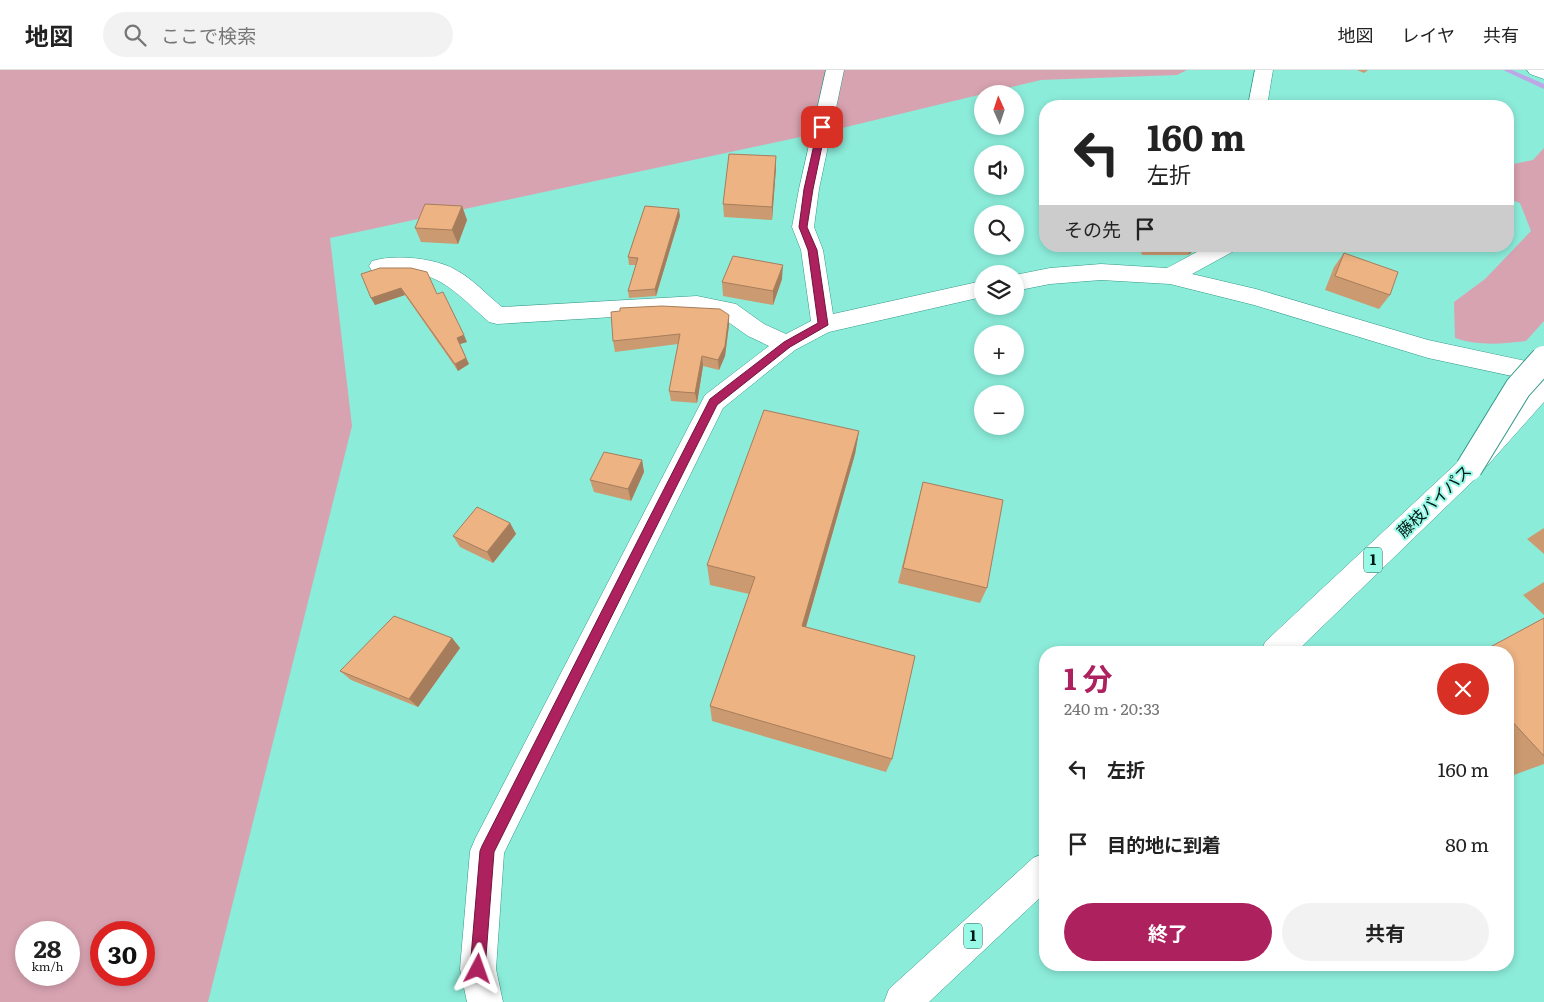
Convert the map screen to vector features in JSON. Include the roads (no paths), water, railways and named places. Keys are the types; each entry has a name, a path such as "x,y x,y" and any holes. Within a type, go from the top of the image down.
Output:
{"main road":[{"path":"824,325 812,250 803,227 809,189 835,70"},
{"path":"1259,100 1264,70"},
{"path":"1536,70 1544,73"},
{"path":"1170,276 1215,252"},
{"path":"380,266 416,265 448,275 498,316 697,304 728,310 756,330 787,344"},
{"path":"1024,281 1050,276 1101,272 1170,276 1256,297 1428,349 1544,374"},
{"path":"485,1002 478,969 487,851 714,402 787,344 824,325 974,291"},
{"path":"1469,468 1518,388 1544,359"},
{"name":"藤枝バイパス","path":"1282,646 1469,468 1544,386"},
{"path":"1469,468 1544,407"},
{"name":"1","path":"902,1002 1039,876"}],"waterway":[{"path":"1506,70 1544,87"}]}
